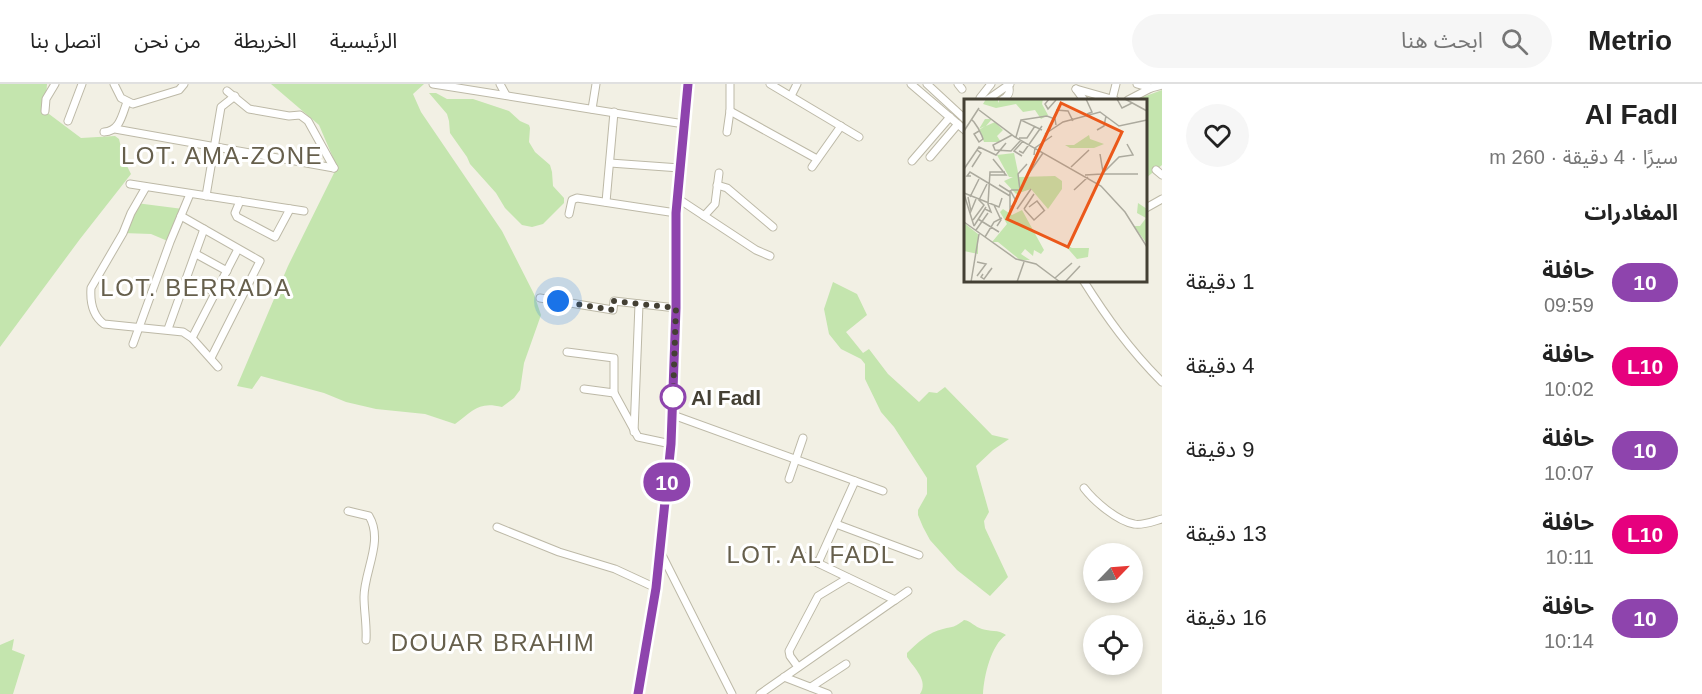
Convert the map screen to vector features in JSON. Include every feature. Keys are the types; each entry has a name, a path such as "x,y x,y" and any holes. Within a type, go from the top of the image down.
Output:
{"street":[{"path":"45,111 46,99 55,84"},
{"path":"68,121 82,84"},
{"path":"114,84 121,98 133,104 179,90 184,84"},
{"path":"433,84 684,124"},
{"path":"500,84 506,95"},
{"path":"592,109 596,84"},
{"path":"638,694 656,588 671,444 676,308 676,213 688,84"},
{"path":"727,132 730,84"},
{"path":"770,84 859,137"},
{"path":"791,96 797,84"},
{"path":"911,84 923,86 964,118"},
{"path":"983,99 990,84"},
{"path":"983,99 1009,84 1009,94 1003,99"},
{"path":"1114,99 1116,84"},
{"path":"1137,84 1151,88"},
{"path":"1130,99 1162,85"},
{"path":"923,86 950,117 963,127 930,157"},
{"path":"1077,87 1111,99"},
{"path":"104,132 115,129 334,168 308,121 300,115 249,109 227,91"},
{"path":"206,196 221,107 235,96"},
{"path":"115,129 127,102"},
{"path":"730,111 817,159"},
{"path":"606,202 614,112"},
{"path":"912,161 950,117"},
{"path":"812,167 841,126"},
{"path":"610,163 680,168"},
{"path":"1156,170 1162,176"},
{"path":"704,216 715,204 719,173"},
{"path":"130,184 304,211"},
{"path":"717,185 727,188 773,227"},
{"path":"146,186 123,233 91,288 90,298 97,319 104,324 183,332 192,338 218,367"},
{"path":"133,344 190,194"},
{"path":"569,214 572,200 577,198 676,213"},
{"path":"677,198 756,250 770,256"},
{"path":"1147,207 1162,199"},
{"path":"240,201 235,213 237,217 275,237 290,209"},
{"path":"181,216 260,261 211,358"},
{"path":"168,329 188,279 204,229"},
{"path":"192,338 238,249"},
{"path":"196,254 227,271"},
{"path":"188,279 216,293"},
{"path":"1084,282 1134,354 1162,382"},
{"path":"540,298 613,310 614,301 676,308"},
{"path":"634,432 639,304"},
{"path":"567,352 614,358 614,393 634,432 638,437 671,444"},
{"path":"584,388 614,393"},
{"path":"673,415 884,491"},
{"path":"789,479 803,438"},
{"path":"818,563 855,481"},
{"path":"1084,488 1095,500 1136,525 1162,519"},
{"path":"348,511 369,516 372,525 373,557 364,597 366,640"},
{"path":"836,524 920,555"},
{"path":"497,527 547,548 615,569 656,588"},
{"path":"660,551 732,694"},
{"path":"801,555 895,600"},
{"path":"798,668 789,651 819,596 848,578"},
{"path":"760,694 908,591"},
{"path":"811,687 846,664"},
{"path":"784,677 828,694"}],"green space":[{"path":"0,84 47,84 45,111 81,138 115,136 119,139 124,160 131,174 0,347"},
{"path":"271,84 424,84 413,94 421,112 502,231 534,294 541,315 524,363 520,390 502,407 481,406 455,424 425,414 376,409 346,402 324,393 261,376 252,389 237,386 288,266 337,167 319,125"},
{"path":"1162,90 1162,165 1147,177 1147,99 1138,99"},
{"path":"429,93 436,93 447,99 473,99 509,111 520,121 529,125 529,142 535,152 550,165 553,186 564,198 564,203 543,224 532,227 522,225 505,208 496,193 470,164 450,133 447,114"},
{"path":"136,203 183,209 170,242 151,234 123,233"},
{"path":"833,282 857,294 867,315 846,332 863,353 869,349 888,374 919,402 929,392 937,393 945,387 992,435 1009,439 976,466 989,512 984,521 985,528 1008,577 990,596 957,570 930,540 923,527 918,510 927,494 927,478 894,427 881,412 865,379 865,364 861,359 841,349 829,334 824,309"},
{"path":"964,620 982,629 1006,635 992,653 983,694 920,694 922,679 907,657 907,653 928,635 956,626"},
{"path":"14,639 12,650 25,655 13,694 0,694 0,645"}],"bus line":[{"name":"10","path":"638,694 656,588 671,444 676,308 676,213 688,84"}],"place":[{"name":"Al Fadl","path":"673,397"}],"district":[{"name":"LOT. AMA-ZONE","path":"222,155"},
{"name":"LOT. BERRADA","path":"196,287"},
{"name":"LOT. AL FADL","path":"811,554"},
{"name":"DOUAR BRAHIM","path":"493,642"}],"route":[{"path":"558,301 613,310 614,301 676,308 673,397"}]}
